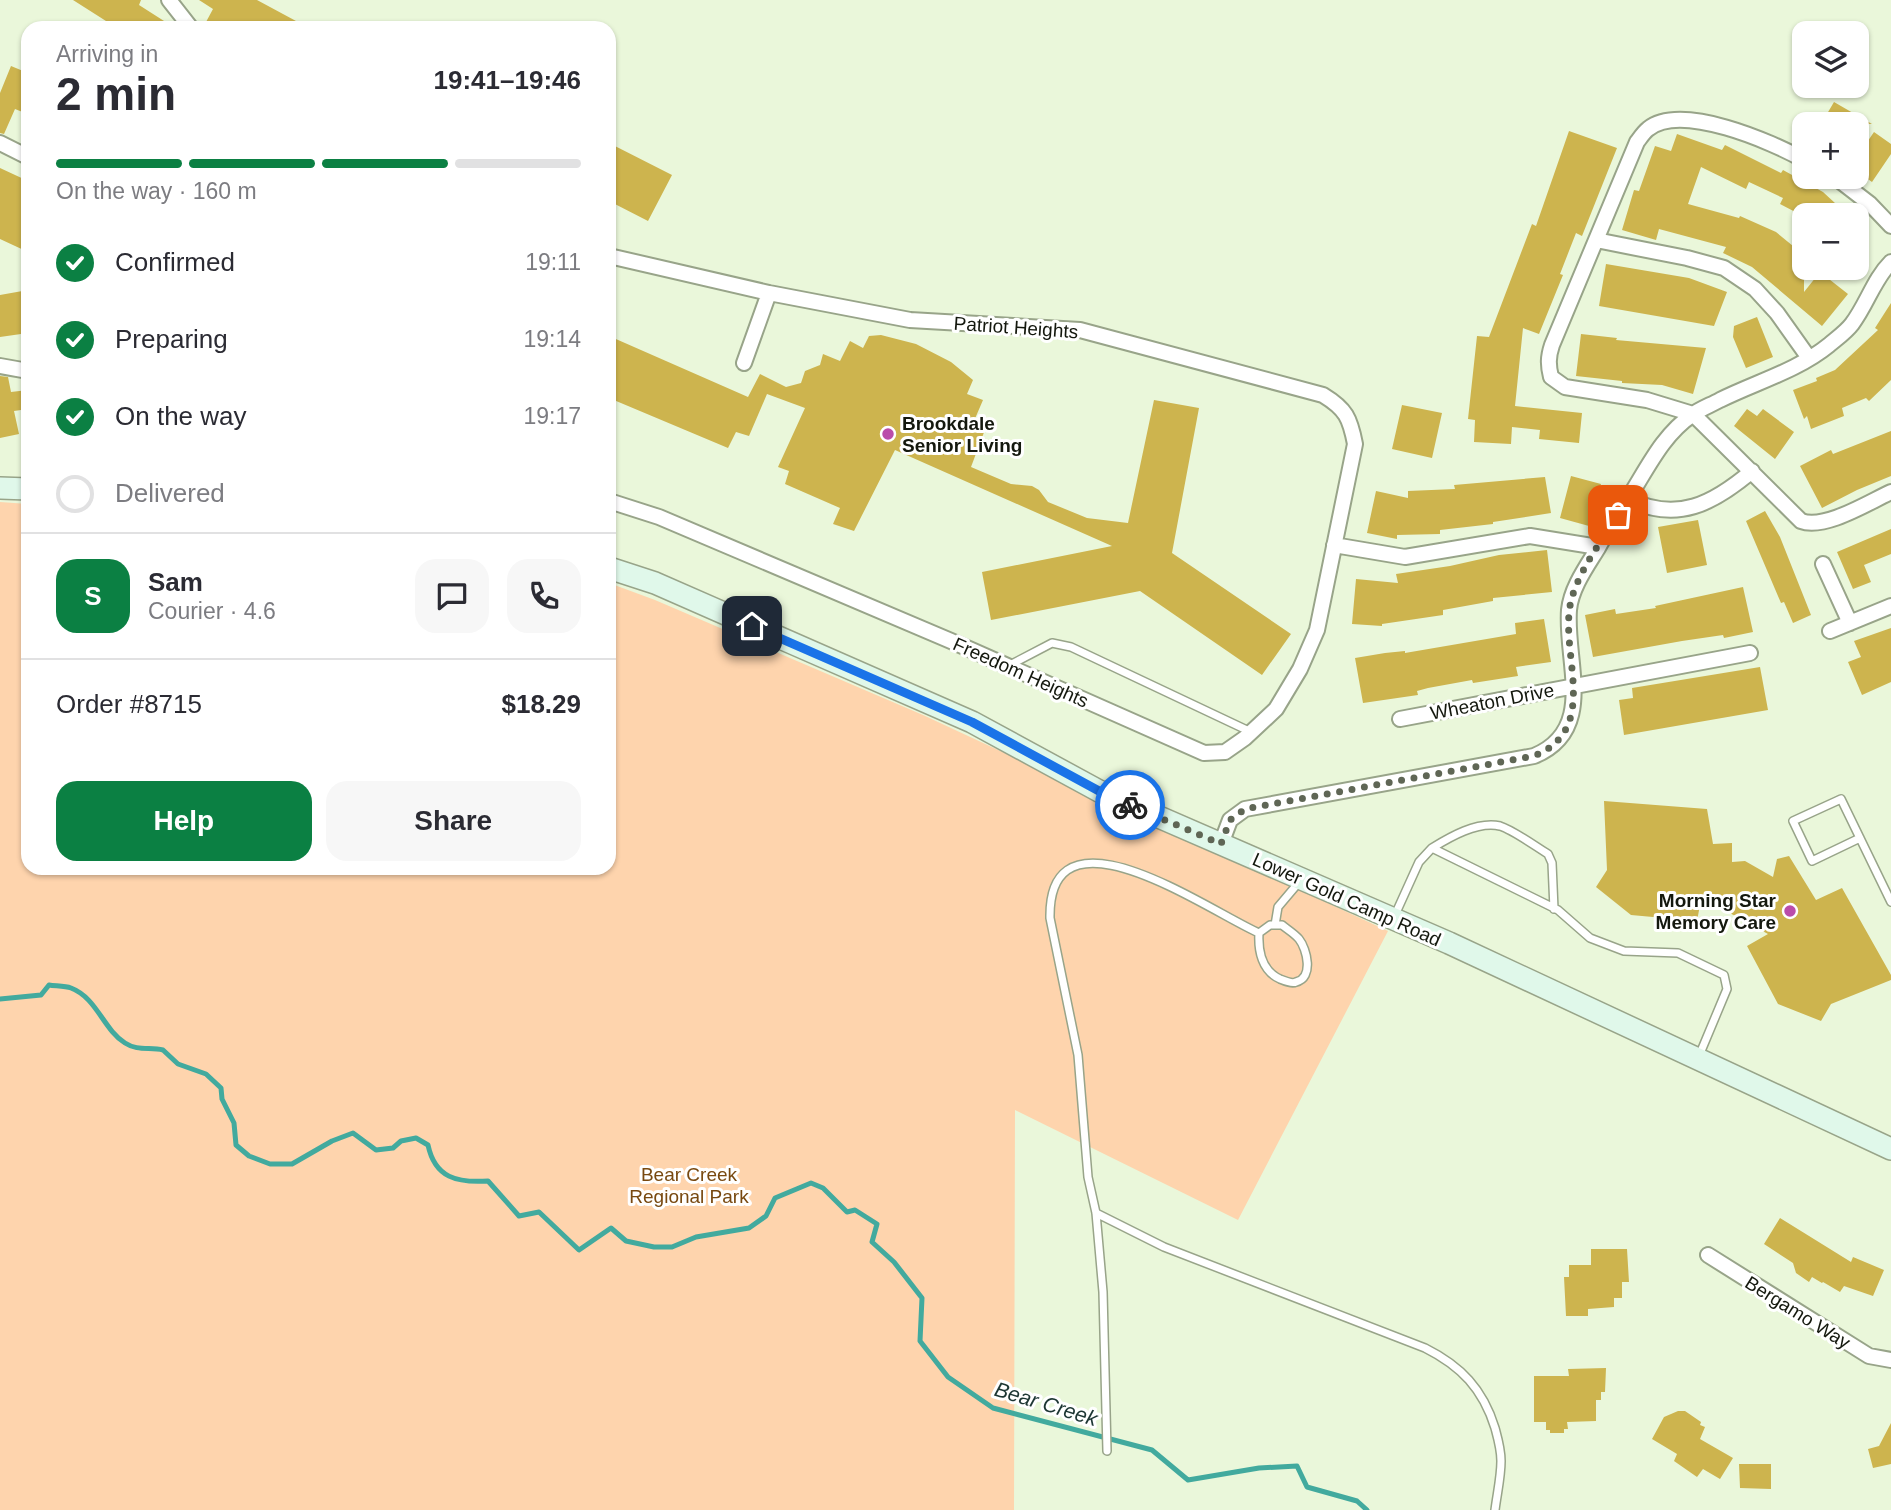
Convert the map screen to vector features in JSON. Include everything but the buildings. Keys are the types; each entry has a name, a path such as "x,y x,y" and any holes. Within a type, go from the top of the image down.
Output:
{"street":[{"path":"169,0 186,21"},
{"path":"1792,155 1740,132 1687,120 1659,123 1647,129 1637,142 1552,345 1548,362 1551,377 1566,387 1647,400 1693,414 1801,521 1811,524 1829,520 1891,492"},
{"path":"0,143 21,154"},
{"path":"1851,189 1891,226"},
{"path":"1596,240 1724,268 1755,289 1777,313 1809,358"},
{"name":"Patriot Heights","path":"616,261 910,320 1080,330 1322,395 1341,405 1351,423 1355,444 1331,562"},
{"path":"1221,844 1230,820 1245,809 1534,756 1548,750 1560,740 1569,725 1573,685 1569,607 1573,592 1659,448 1672,432 1693,414 1796,367 1826,347 1851,326 1881,272 1891,261"},
{"path":"744,363 769,293"},
{"path":"0,366 21,370"},
{"path":"1628,499 1643,507 1655,509 1673,511 1692,508 1726,491 1752,471"},
{"path":"0,488 21,489"},
{"name":"Freedom Heights","path":"616,503 659,517 1204,753 1225,752 1276,709 1300,669 1317,630 1331,562"},
{"path":"1334,545 1405,557 1530,536 1598,547"},
{"path":"1823,564 1850,623"},
{"name":"Lower Gold Camp Road","path":"616,570 655,583 972,722 1099,791 1303,878 1891,1149"},
{"path":"1830,631 1891,606"},
{"name":"Wheaton Drive","path":"1400,719 1750,653"},
{"name":"Bergamo Way","path":"1708,1255 1869,1356 1891,1360"}],"lane":[{"path":"1007,666 1052,643 1071,647 1251,732"},
{"path":"1860,838 1812,861 1793,821 1841,799 1860,838 1891,902"},
{"path":"1393,919 1419,862 1432,848 1450,837 1480,827 1500,826 1548,854 1552,863 1554,909"},
{"path":"1432,848 1554,909 1590,938 1625,951 1678,953 1724,975 1727,989 1697,1060"},
{"path":"1107,1451 1103,1292 1096,1213 1088,1177 1078,1055 1049,918 1049,902 1060,877 1068,869 1079,864 1109,864 1160,882 1259,933"},
{"path":"1275,925 1278,907 1303,878"},
{"path":"1270,925 1282,925 1300,940 1307,956 1308,967 1304,978 1296,983 1275,977 1267,969 1261,955 1259,933 1270,925"},
{"path":"1096,1213 1164,1247 1446,1358 1476,1387 1494,1424 1501,1461 1495,1510"}],"green space":[{"name":"Bear Creek Regional Park","path":"0,502 21,504 21,875 616,875 616,586 923,715 1388,931 1238,1220 1015,1110 1014,1510 0,1510"}],"waterway":[{"name":"Bear Creek","path":"0,999 41,995 49,985 69,987 80,993 125,1043 139,1048 163,1050 178,1064 206,1074 221,1088 222,1099 234,1123 236,1145 249,1156 270,1164 292,1164 332,1141 353,1133 376,1150 393,1148 401,1141 416,1138 428,1145 436,1165 449,1176 467,1181 488,1181 519,1216 539,1212 579,1250 611,1228 626,1241 654,1247 672,1247 696,1237 749,1228 766,1216 775,1198 811,1183 823,1188 847,1212 855,1210 877,1224 872,1242 894,1262 922,1298 920,1341 948,1377 993,1408 1152,1450 1188,1480 1259,1468 1297,1466 1307,1487 1357,1501 1367,1510"}],"way so far":[{"path":"1130,805 1221,844 1230,820 1245,809 1534,756 1548,750 1560,740 1572,718 1569,607 1573,592 1618,515"}],"place":[{"name":"Brookdale Senior Living","path":"888,434"},
{"name":"Morning Star Memory Care","path":"1790,911"}],"route":[{"path":"752,626 972,722 1130,805"}]}
